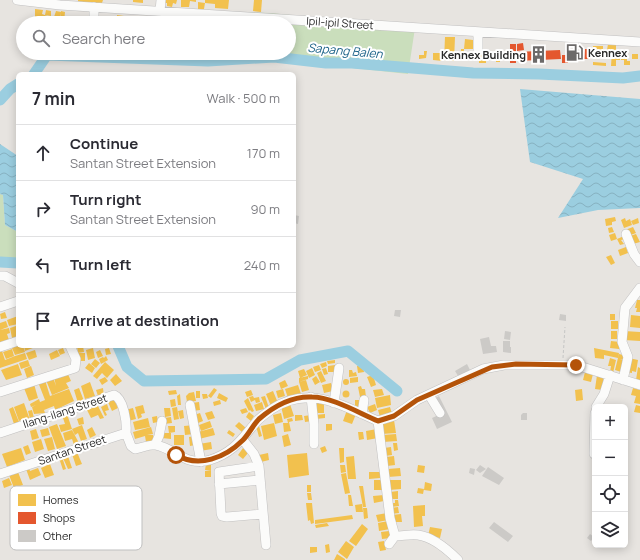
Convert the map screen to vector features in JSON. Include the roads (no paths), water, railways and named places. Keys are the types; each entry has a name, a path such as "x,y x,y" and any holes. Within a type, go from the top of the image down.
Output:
{"street":[{"name":"Ipil-ipil Street","path":"17,0 94,7 236,16"},
{"path":"160,11 161,0"},
{"path":"94,7 94,16"},
{"name":"Ipil-ipil Street","path":"296,20 640,42"},
{"path":"478,32 478,51"},
{"path":"626,234 634,254 640,262"},
{"path":"0,276 15,281"},
{"path":"623,380 628,357 622,342 625,308 640,288"},
{"path":"0,308 16,302"},
{"path":"0,347 16,342"},
{"path":"0,392 75,368 76,359 71,348"},
{"path":"126,433 131,446 135,449 155,444 185,459 201,462 220,456 243,440 258,420 280,404 311,397 334,403 378,421 394,416 408,405 492,367 516,364 576,365 640,385"},
{"path":"334,403 339,368"},
{"path":"598,404 604,394 610,375"},
{"name":"Ilang-ilang Street","path":"0,433 114,395 120,400 123,409 126,433"},
{"path":"429,395 440,413"},
{"path":"311,397 314,424 314,444"},
{"path":"362,414 364,400"},
{"path":"190,405 201,462"},
{"path":"155,444 159,436 162,421"},
{"path":"378,421 390,518 395,536"},
{"name":"Santan Street","path":"0,474 126,433"},
{"path":"243,440 254,454 258,466 266,545"},
{"path":"258,466 221,470 218,475 221,513 222,516 263,514"},
{"path":"219,484 260,480"},
{"path":"395,536 417,535 424,537 450,552 458,560"},
{"path":"389,544 395,536"}],"water":[{"path":"520,89 640,99 640,208 598,210 558,218 583,179 530,162"},
{"path":"0,144 16,155 16,231 5,225 3,195 0,194"}],"waterway":[{"name":"Sapang Balen","path":"35,72 44,60"},
{"name":"Sapang Balen","path":"181,60 224,60"},
{"name":"Sapang Balen","path":"296,60 473,73 623,78 640,76"},
{"name":"Sapang Balen","path":"0,100 10,89 16,85"},
{"path":"0,262 16,263"},
{"path":"119,348 127,367 144,381 266,379 300,360 348,351 397,391"}],"place":[{"name":"Kennex","path":"575,53"},
{"name":"Kennex Building","path":"539,55"}]}
